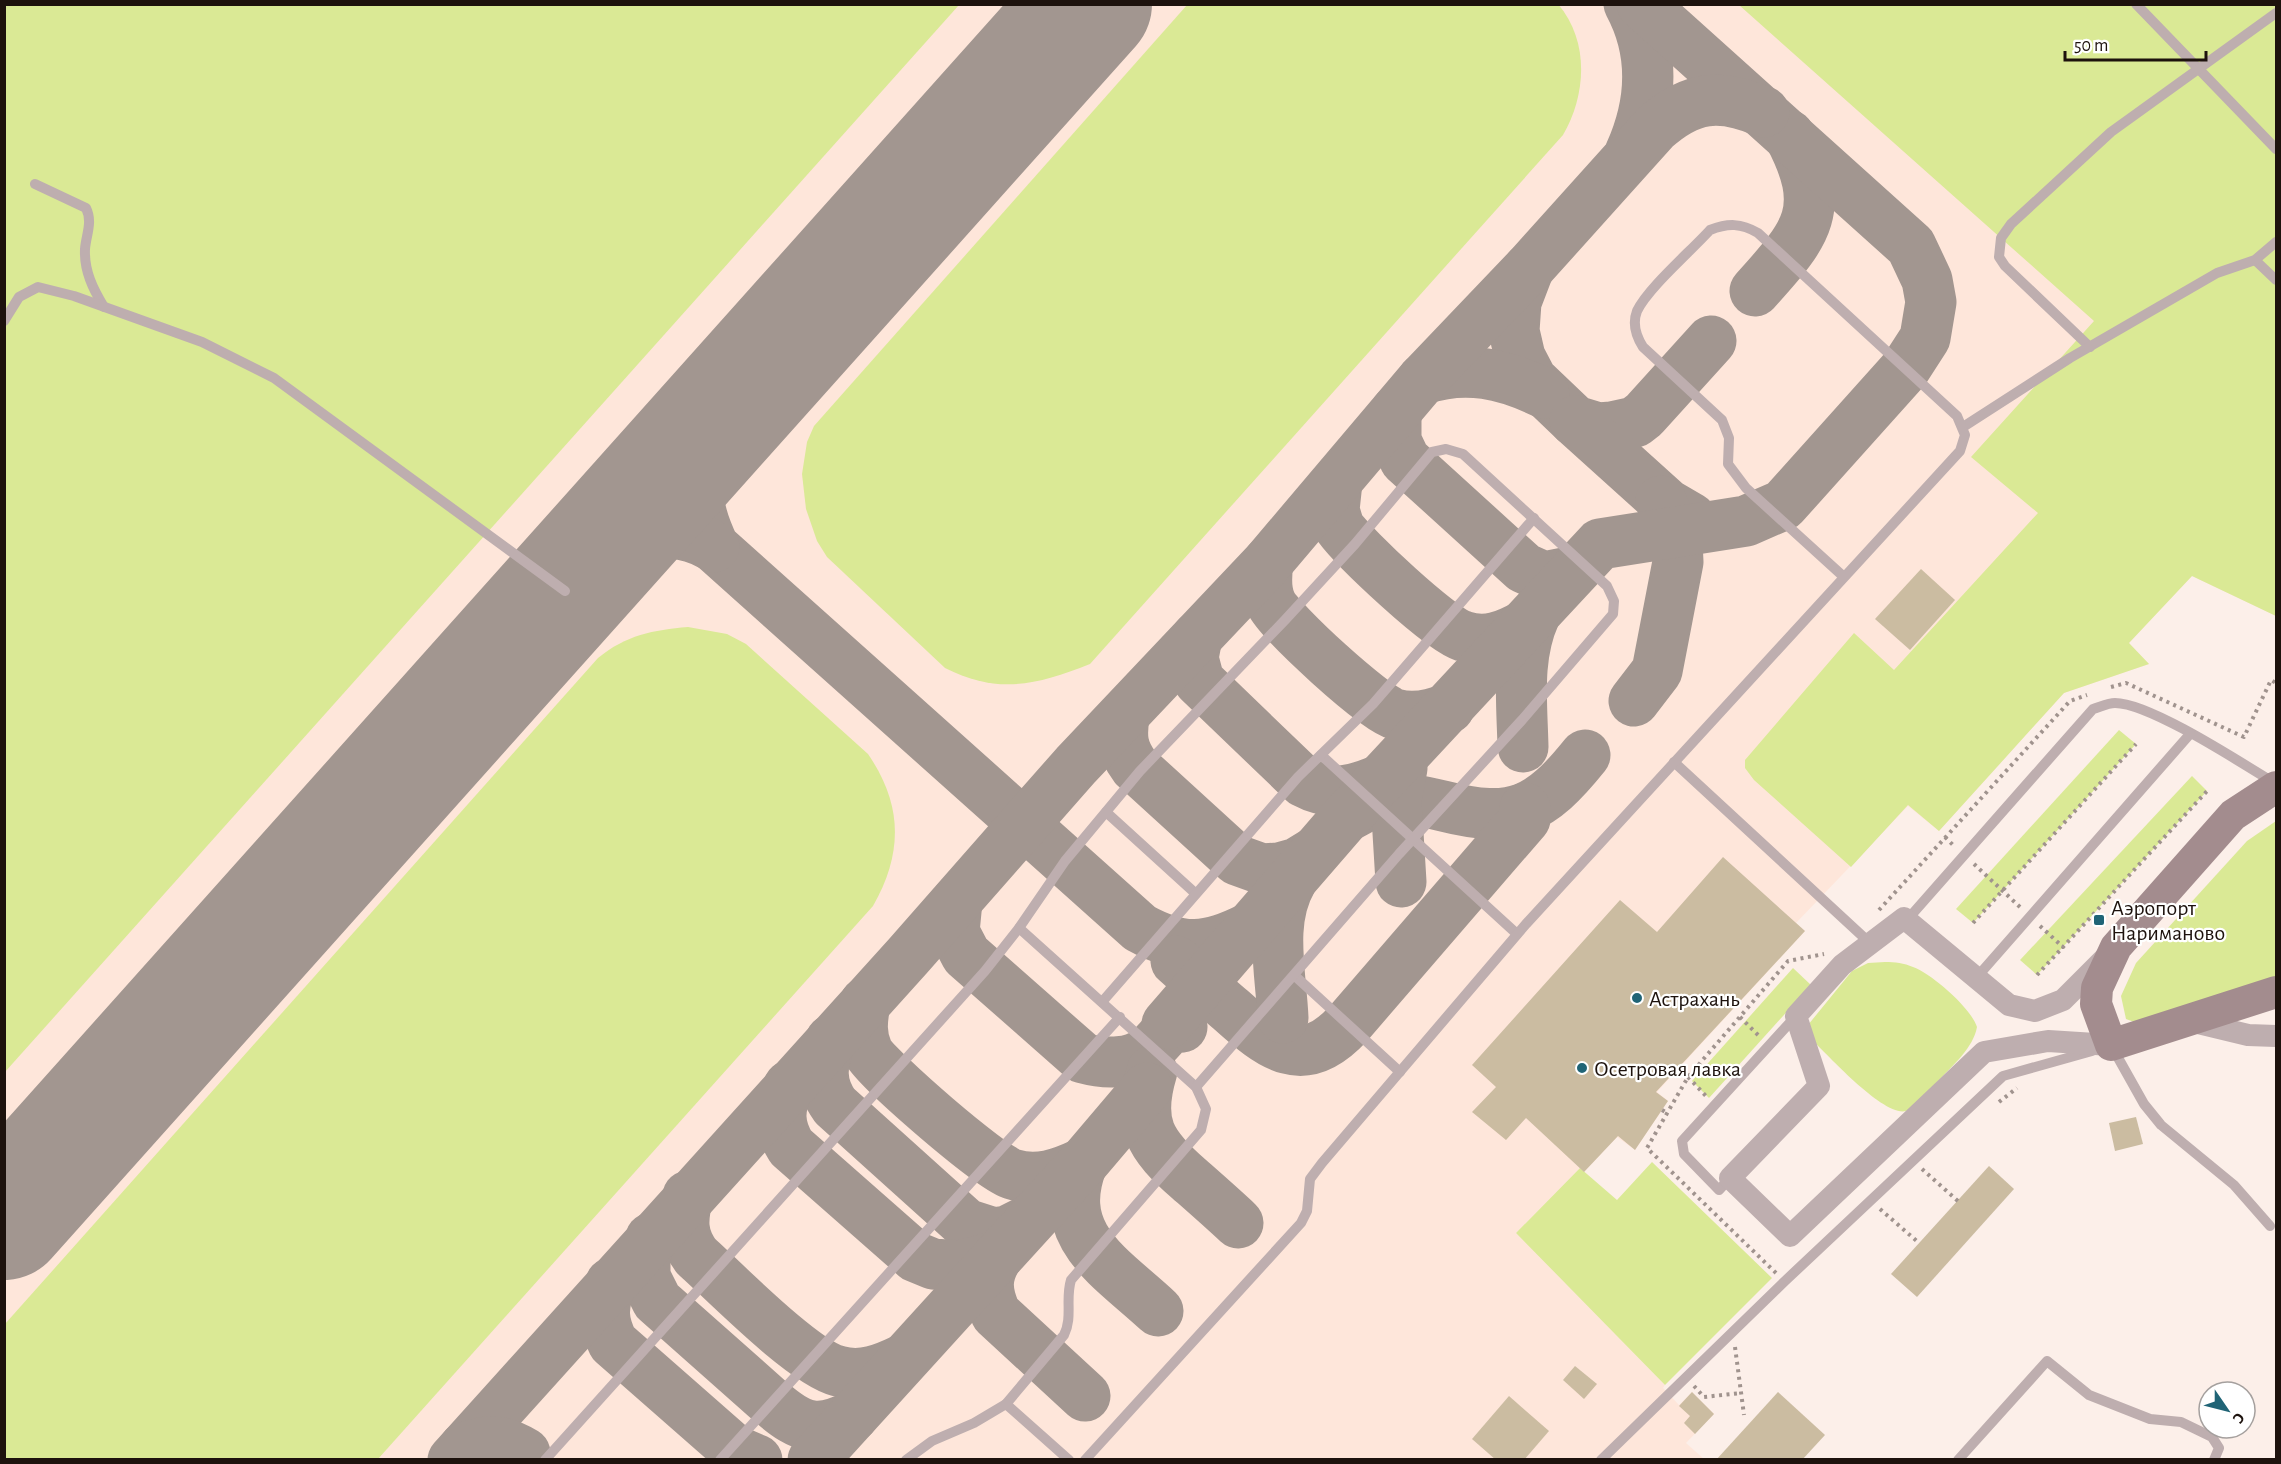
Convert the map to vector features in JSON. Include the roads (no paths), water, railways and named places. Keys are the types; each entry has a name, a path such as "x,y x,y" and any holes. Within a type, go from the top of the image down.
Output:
{"main road":[{"path":"2277,785 2233,815 2116,947 2097,988 2096,1004 2100,1021 2111,1045 2277,992"}],"street":[{"path":"2111,1045 2048,1041 1984,1052 1790,1236 1730,1178 1819,1086 1796,1016 1842,965 1904,918 1977,976 2009,1005 2035,1011 2063,1000 2116,947"},
{"path":"2190,1021 2248,1035 2277,1036"}],"lane":[{"path":"2136,4 2201,68 2277,149"},
{"path":"2090,347 2005,266 1998,249 2001,238 2011,224 2111,132 2277,13"},
{"path":"35,184 75,200 86,208 90,225 85,249 86,269 104,307"},
{"path":"1085,1460 1301,1223 1307,1211 1310,1179 1518,934 1960,451 1964,442 1963,427 1957,416 1748,227 1732,224 1710,230 1645,299 1635,320 1638,340 1722,420 1729,438 1728,456 1731,471 1763,504 1844,577"},
{"path":"1963,427 2090,347 2217,273 2255,260 2277,242"},
{"path":"2255,260 2277,280"},
{"path":"4,321 18,297 38,287 104,307 202,342 274,378 565,591"},
{"path":"545,1460 892,1077 1019,928 1065,861 1140,771 1316,586 1432,452 1446,449 1463,454 1607,586 1614,601 1613,614 1522,720 1412,841 1196,1087"},
{"path":"1102,1002 1195,893 1321,755 1373,704 1534,518"},
{"path":"1907,920 2093,709 2114,703 2134,706 2190,734 2277,785"},
{"path":"1977,976 2190,734"},
{"path":"1321,755 1412,841 1518,934"},
{"path":"1674,762 1871,944"},
{"path":"1106,812 1195,893"},
{"path":"906,1460 932,1441 975,1423 1006,1404 1069,1326 1068,1289 1071,1280 1201,1130 1206,1109 1196,1087 1019,928"},
{"path":"1295,976 1400,1071"},
{"path":"1730,1178 1719,1190 1684,1154 1682,1141 1796,1016"},
{"path":"720,1460 1120,1017"},
{"path":"1601,1460 1785,1281 2003,1076 2111,1045 2144,1104 2161,1125 2234,1185 2270,1226"},
{"path":"1958,1460 2047,1362 2089,1395 2150,1419 2181,1422 2212,1437 2218,1448 2214,1460"},
{"path":"1006,1404 1069,1460"}],"place":[{"name":"Аэропорт Нариманово","path":"2099,920"},
{"name":"Астрахань","path":"1637,998"},
{"name":"Осетровая лавка","path":"1582,1068"}]}
